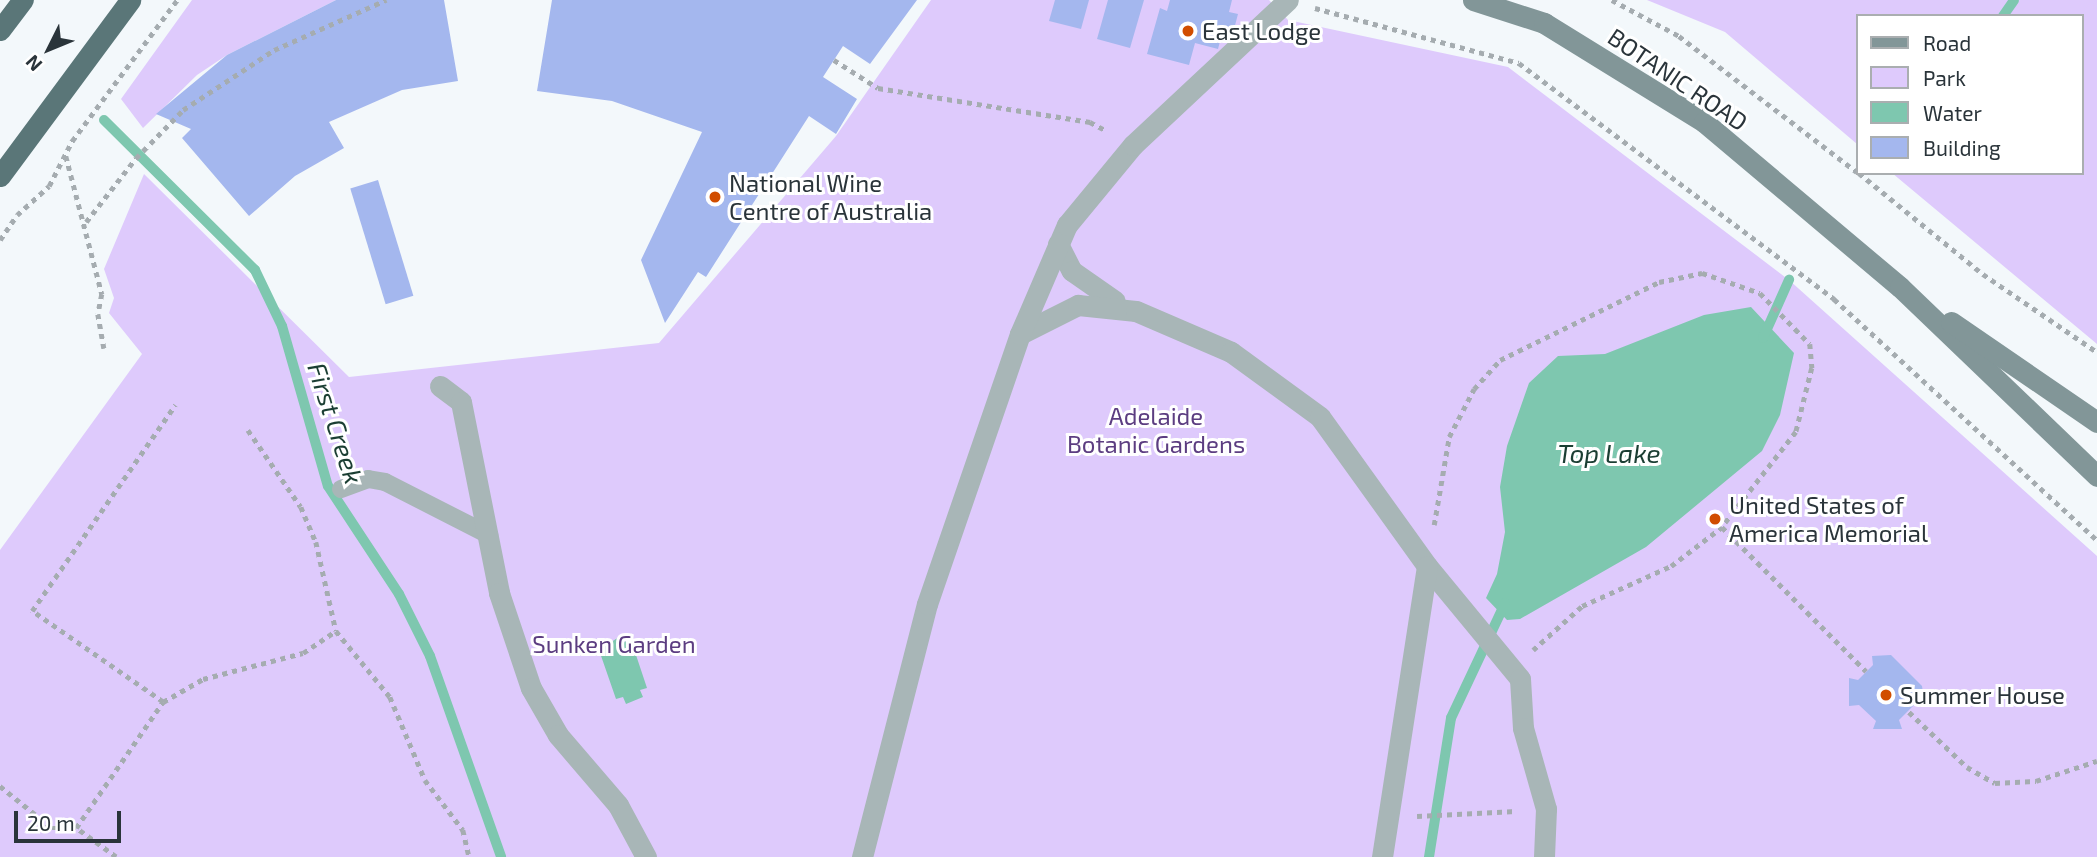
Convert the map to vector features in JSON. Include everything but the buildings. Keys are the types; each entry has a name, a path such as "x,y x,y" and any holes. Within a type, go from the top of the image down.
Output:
{"highway":[{"path":"0,30 23,0"},
{"path":"0,176 130,0"}],"main road":[{"name":"BOTANIC ROAD","path":"1473,0 1544,23 1704,122 1900,288 2097,476"},
{"name":"BOTANIC ROAD","path":"1900,288 2097,422"}],"street":[{"path":"862,857 927,604 1020,334 1058,244 1080,206 1133,145 1287,1"},
{"path":"1058,244 1089,287 1136,311 1231,352 1311,408 1373,485 1427,566 1520,679 1523,728 1546,809 1544,857"},
{"path":"1020,334 1078,305 1136,311"},
{"path":"440,386 461,402 508,624 539,704 568,749 618,805 646,857"},
{"path":"1382,857 1427,566"}],"lane":[{"path":"341,489 368,479 385,482 489,535"}],"path":[{"path":"0,240 17,215 49,186 66,153 177,0"},
{"path":"86,222 170,121 274,50 386,0"},
{"path":"1612,0 1679,36 1856,170"},
{"path":"1287,1 1519,63 1834,299 2097,540"},
{"path":"834,60 878,88 1090,122 1133,145"},
{"path":"66,153 71,187 86,222 102,294 98,314 104,348"},
{"path":"1862,175 1983,274 2097,352"},
{"path":"1427,566 1449,437 1474,390 1500,360 1659,282 1702,273 1760,293 1810,344 1812,368 1796,432 1722,527 1671,566 1582,606 1533,650 1520,679"},
{"path":"163,702 32,611 175,405"},
{"path":"248,430 301,507 316,542 337,631 390,698 425,780 463,830 469,857"},
{"path":"1722,527 1866,671"},
{"path":"76,828 163,702 203,679 303,653 337,631"},
{"path":"1909,712 1967,767 1995,783 2036,781 2097,761"},
{"path":"0,786 52,828 76,828 116,857"},
{"path":"1415,817 1546,809"}],"green space":[{"path":"192,0 336,0 227,55 197,75 143,128 121,99"},
{"name":"Adelaide Botanic Gardens","path":"931,0 1269,0 1288,20 1508,67 1789,280 2097,556 2097,857 0,857 0,550 142,354 109,313 114,298 104,269 144,174 349,377 659,343 836,136"},
{"path":"1647,0 2097,0 2097,344 1894,175 2083,175 2083,14 1856,14 1856,143 1725,32"}],"water":[{"name":"Top Lake","path":"1751,307 1794,353 1780,415 1762,451 1646,547 1520,619 1507,620 1486,598 1497,574 1505,532 1500,487 1507,446 1529,383 1558,356 1605,354 1704,315"},
{"path":"622,635 624,642 631,640 647,688 640,690 643,697 626,704 623,697 616,699 599,650"}],"waterway":[{"path":"2004,14 2014,0"},
{"name":"First Creek","path":"104,120 255,270 282,326 328,486 399,594 430,656 501,857"},
{"path":"1763,338 1789,280"},
{"path":"1429,857 1451,718 1505,603"}],"place":[{"name":"East Lodge","path":"1188,31"},
{"name":"National Wine Centre of Australia","path":"715,197"},
{"name":"United States of America Memorial","path":"1715,519"},
{"name":"Summer House","path":"1886,695"}],"park label":[{"name":"Sunken Garden","path":"614,644"}]}
